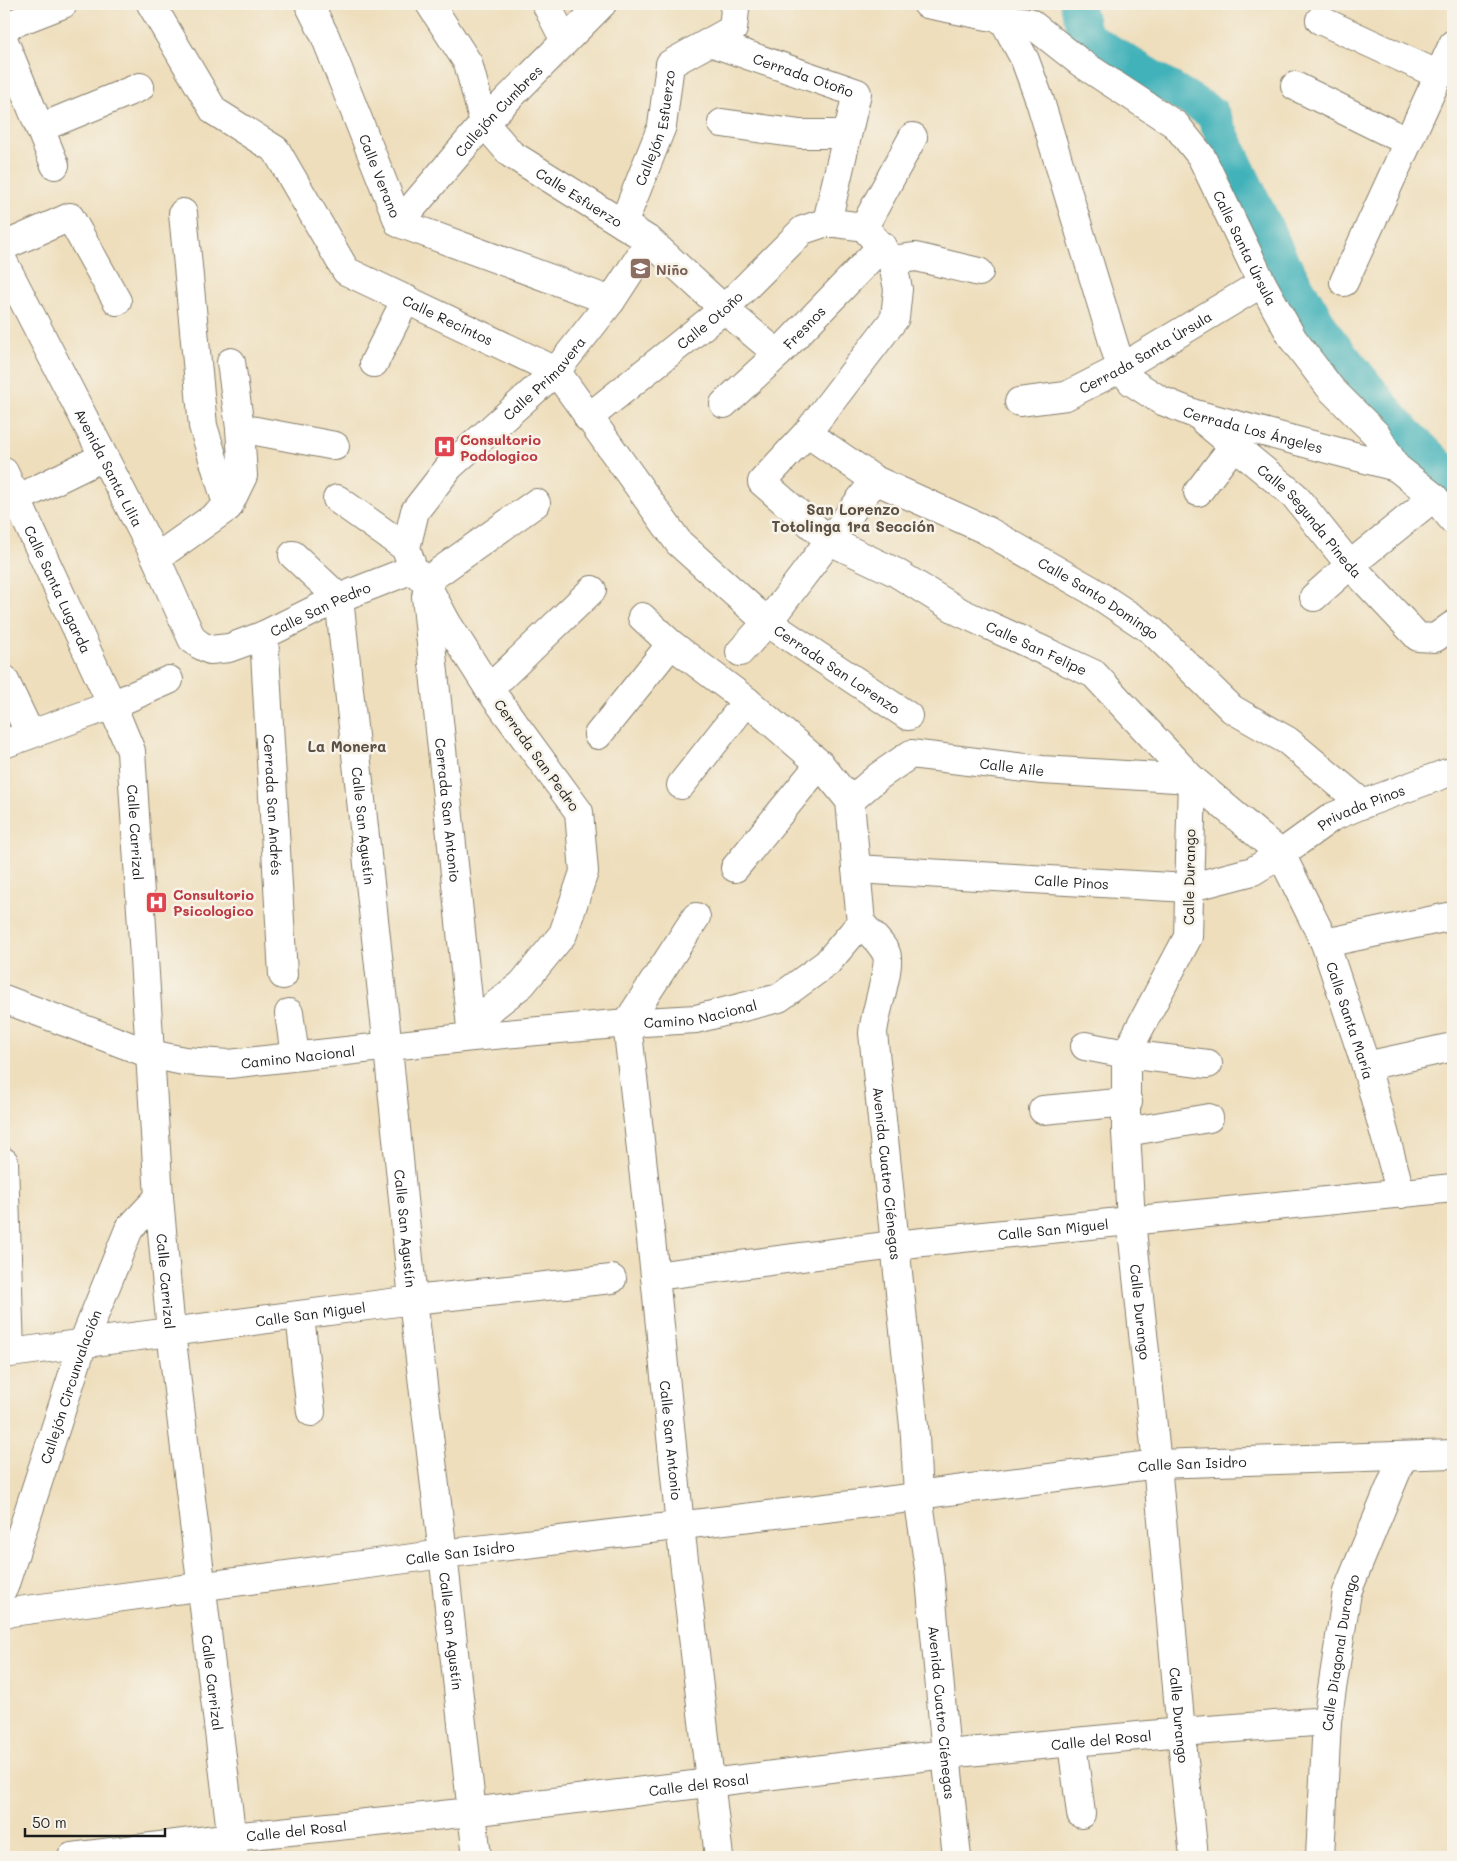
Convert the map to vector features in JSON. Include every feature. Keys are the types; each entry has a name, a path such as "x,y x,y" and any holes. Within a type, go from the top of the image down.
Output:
{"street":[{"path":"4,27 62,4"},
{"name":"Calle Recintos","path":"151,4 214,111 276,150 346,271 556,371"},
{"name":"Calle Verano","path":"309,4 325,36 399,223 611,301"},
{"name":"Calle Esfuerzo","path":"430,4 468,63 484,123 511,154 650,241 724,309 778,354"},
{"path":"546,4 565,41"},
{"name":"Callejón Cumbres","path":"399,223 484,123 602,4"},
{"name":"Callejón Esfuerzo","path":"623,224 662,126 670,64 733,29 735,9 733,4"},
{"name":"Calle Santa Úrsula","path":"927,4 1006,11 1029,22 1081,63 1176,125 1201,156 1262,283 1292,339 1331,389 1376,434 1396,466 1434,497 1453,520"},
{"path":"1006,11 1040,101 1120,368"},
{"path":"1320,20 1439,75"},
{"path":"4,41 55,166"},
{"name":"Cerrada Otoño","path":"710,42 856,93 827,222"},
{"path":"1344,282 1453,44"},
{"path":"1295,86 1408,142"},
{"path":"40,128 140,87"},
{"path":"722,123 800,134 847,134"},
{"path":"864,227 913,137"},
{"path":"183,213 203,426 228,507"},
{"path":"4,246 70,217 117,301"},
{"path":"806,433 895,318 898,288 887,253 864,227 827,222"},
{"name":"Calle Otoño","path":"588,418 724,309 803,230 827,222"},
{"name":"Calle Primavera","path":"414,567 415,511 450,466 556,371 611,301 650,241"},
{"path":"887,253 916,257 979,272"},
{"name":"Fresnos","path":"724,404 887,253"},
{"name":"Avenida Santa Lilia","path":"4,263 156,558 192,639 210,650 229,648"},
{"name":"Cerrada Santa Úrsula","path":"1019,402 1066,396 1120,368 1262,283"},
{"path":"374,364 406,299"},
{"path":"156,558 228,507 242,476 240,428 231,362"},
{"name":"Cerrada Los Ángeles","path":"1120,368 1132,382 1160,400 1195,414 1396,466"},
{"path":"556,371 679,543 767,622"},
{"name":"Calle Segunda Pineda","path":"1195,414 1235,444 1294,495 1350,565 1418,637 1435,638 1453,625"},
{"path":"240,428 335,446"},
{"name":"Calle Santo Domingo","path":"806,433 875,480 986,530 1091,590 1151,630 1232,709 1288,741 1362,804"},
{"name":"Calle San Felipe","path":"806,433 762,482 830,540 895,572 960,612 1094,674 1192,779 1281,854"},
{"path":"1198,492 1235,444"},
{"path":"17,499 103,457"},
{"name":"Calle Santa Lugarda","path":"4,472 112,705"},
{"path":"740,652 767,622 875,480"},
{"path":"1314,597 1350,565 1434,497"},
{"path":"337,499 414,567"},
{"name":"Calle San Pedro","path":"229,648 264,636 339,598 414,567 536,503"},
{"path":"293,555 339,598"},
{"name":"Cerrada San Pedro","path":"414,567 489,689 579,812 584,872 563,934 522,984 472,1031"},
{"name":"Cerrada San Antonio","path":"414,567 472,1031"},
{"path":"489,689 592,590"},
{"name":"Calle San Agustín","path":"339,598 388,1048 413,1300 444,1554 477,1857"},
{"path":"642,617 671,644 747,701 820,764 850,802 861,923"},
{"name":"Cerrada San Lorenzo","path":"767,622 908,716"},
{"name":"Cerrada San Andrés","path":"264,636 283,975"},
{"path":"598,735 671,644"},
{"path":"4,679 30,734"},
{"path":"4,744 112,705 169,680"},
{"path":"681,785 747,701"},
{"name":"Calle Carrizal","path":"112,705 131,750 159,1198 171,1332 233,1847"},
{"name":"Calle Aile","path":"850,802 879,776 911,754 1042,770 1192,779"},
{"path":"735,868 820,764"},
{"name":"Privada Pinos","path":"1281,854 1332,817 1447,773"},
{"name":"Calle Durango","path":"1192,779 1188,937 1126,1054 1128,1102 1126,1132 1131,1221 1157,1464 1194,1857"},
{"name":"Calle Pinos","path":"856,869 1188,888 1253,871 1281,854"},
{"name":"Calle Santa María","path":"1281,854 1326,944 1366,1066 1401,1194"},
{"path":"1326,944 1453,916"},
{"path":"626,1024 696,917"},
{"name":"Camino Nacional","path":"4,999 150,1054 184,1061 229,1064 388,1048 472,1031 696,1019 779,998 827,963 861,923"},
{"name":"Avenida Cuatro Ciénegas","path":"861,923 886,953 888,965 872,1033 915,1436 925,1495 929,1568 957,1857"},
{"path":"289,1013 295,1056"},
{"name":"Calle San Antonio","path":"626,1024 655,1276 680,1526 719,1857"},
{"path":"1085,1046 1126,1054 1208,1064"},
{"path":"1366,1066 1453,1048"},
{"path":"1043,1110 1128,1102"},
{"path":"1126,1132 1209,1118"},
{"name":"Calle San Miguel","path":"4,1162 10,1353 413,1300 612,1279"},
{"name":"Calle San Miguel","path":"655,1276 894,1245 1453,1188"},
{"name":"Callejón Circunvalación","path":"4,1587 83,1343 128,1229 159,1198"},
{"path":"300,1316 311,1412"},
{"name":"Calle San Isidro","path":"4,1612 444,1554 680,1526 1157,1464 1453,1454"},
{"name":"Calle Diagonal Durango","path":"1320,1857 1327,1721 1346,1592 1403,1456"},
{"name":"Calle del Rosal","path":"72,1857 233,1847 472,1812 946,1754 1181,1732 1327,1721"},
{"path":"1072,1743 1082,1814"}],"waterway":[{"path":"1077,4 1085,36 1212,113 1282,261 1328,338 1396,422 1453,479"}],"place":[{"name":"Niño","path":"640,269"},
{"name":"Consultorio Podologico","path":"444,447"},
{"name":"Consultorio Psicologico","path":"157,902"}],"district":[{"name":"San Lorenzo Totolinga 1ra Sección","path":"853,518"},
{"name":"La Monera","path":"347,746"}]}
